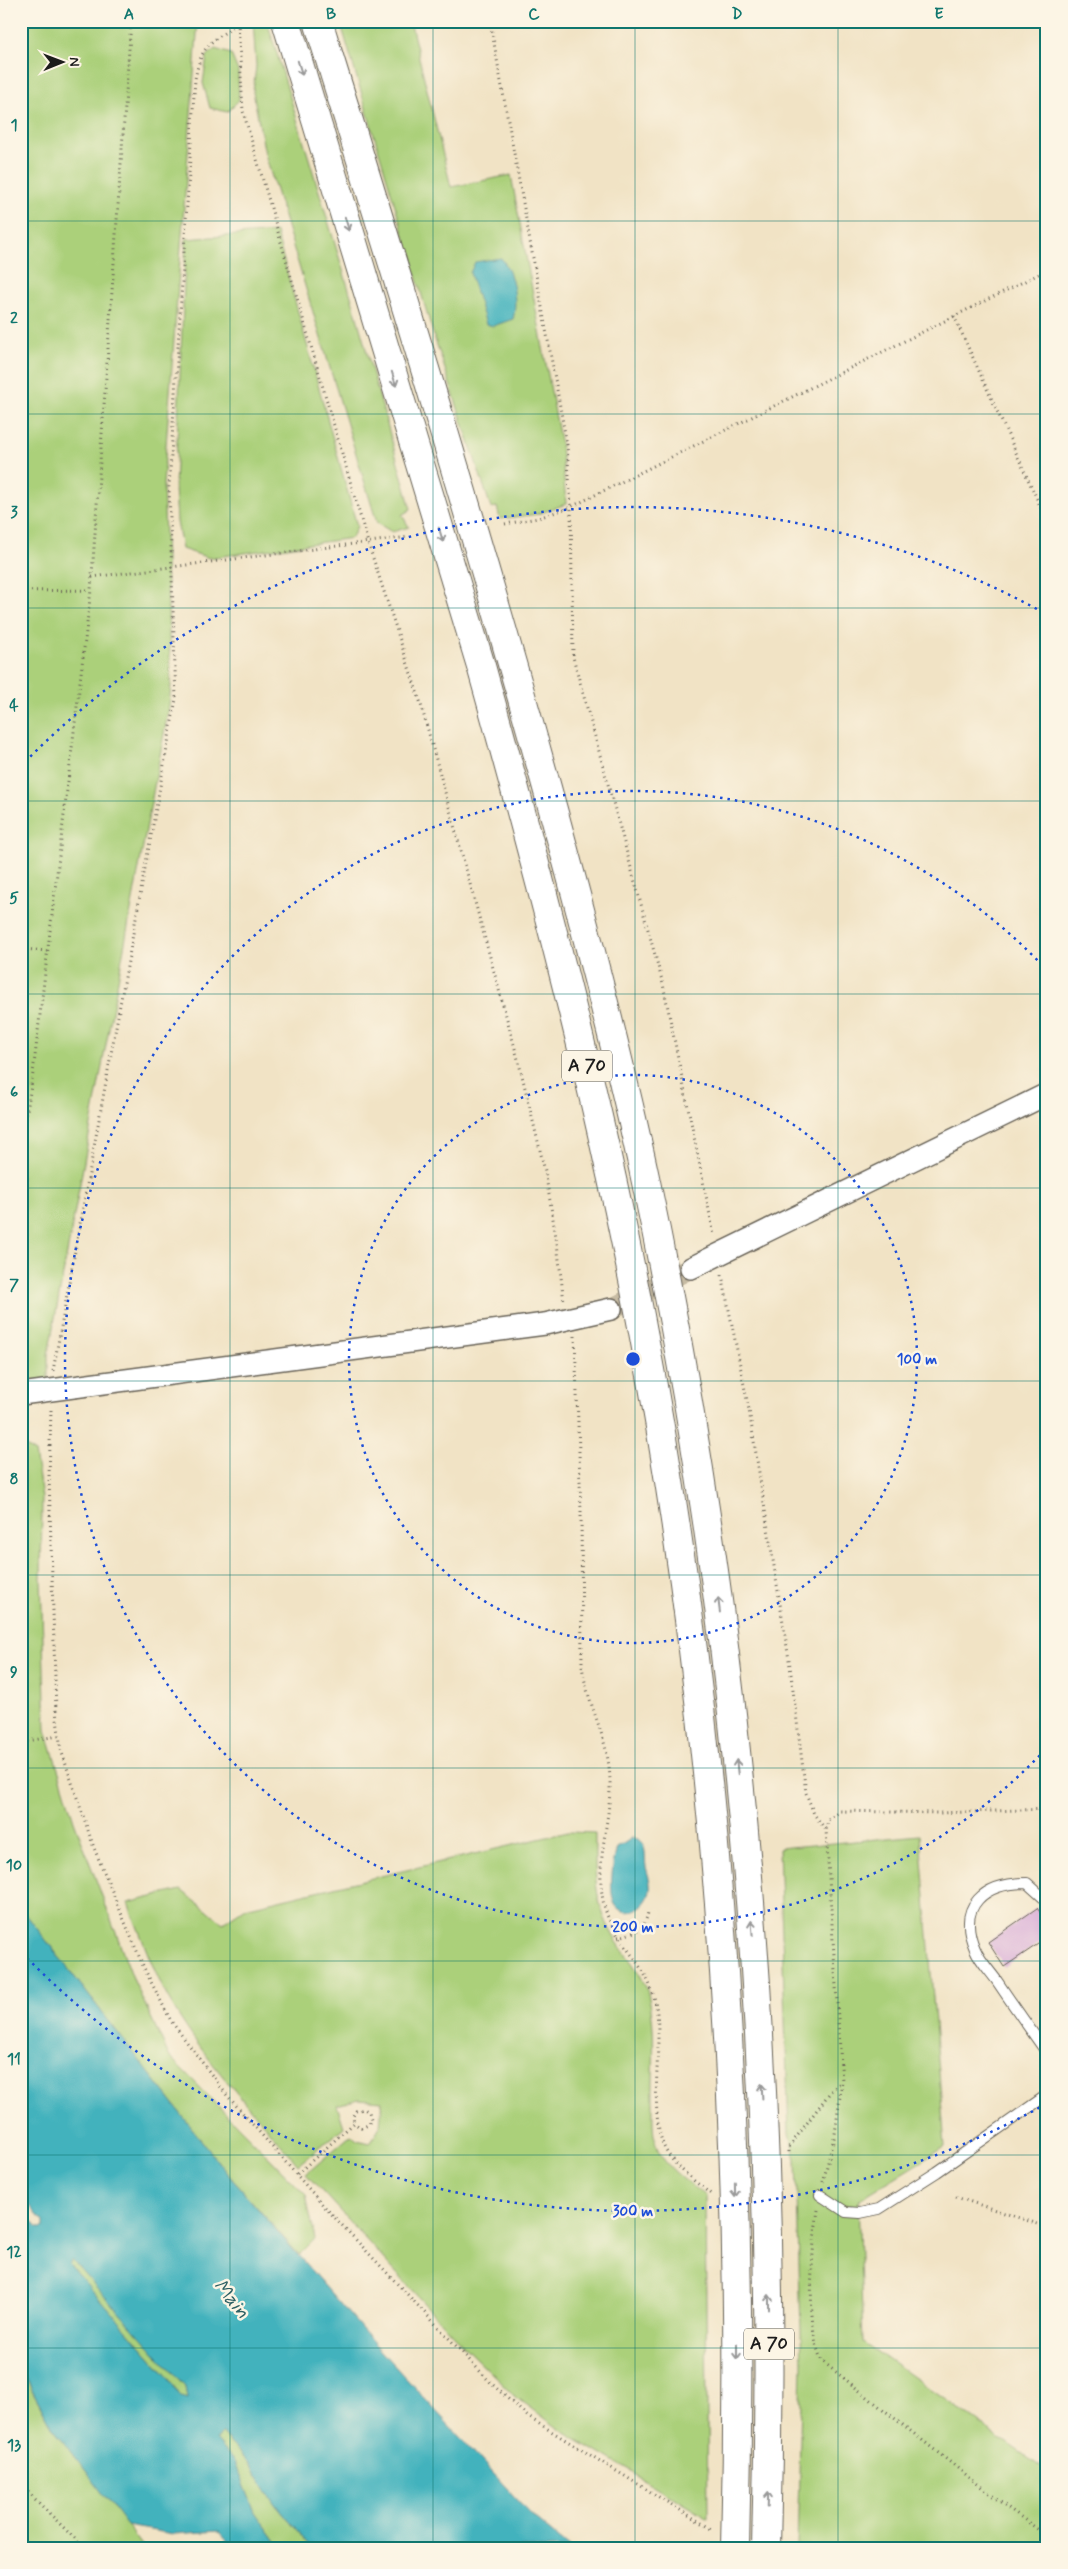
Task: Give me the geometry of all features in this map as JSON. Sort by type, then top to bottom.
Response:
[{"type":"highway","name":"A 70","points":[[286,21],[484,676],[581,1039],[644,1336],[690,1622],[706,1754],[723,1941],[734,2141],[738,2357],[727,2542]]},
{"type":"highway","name":"A 70","points":[[318,21],[514,667],[581,915],[646,1179],[695,1443],[727,1669],[753,1932],[777,2143],[766,2548]]},
{"type":"street","points":[[691,1268],[1047,1094]]},
{"type":"street","points":[[21,1394],[570,1320],[611,1309]]},
{"type":"lane","points":[[1047,1901],[1027,1883],[1007,1883],[983,1893],[972,1909],[969,1927],[976,1950],[1047,2053]]},
{"type":"lane","points":[[820,2195],[846,2212],[860,2213],[879,2208],[937,2172],[1047,2094]]},
{"type":"path","points":[[21,1149],[48,951],[91,590],[131,21]]},
{"type":"path","points":[[490,21],[567,445],[571,506],[573,657],[663,984],[750,1410],[790,1666],[806,1793],[814,1814],[826,1830],[828,1820],[840,1811],[940,1813],[1047,1808]]},
{"type":"path","points":[[238,22],[243,111],[368,543],[420,701],[520,1063],[545,1171],[570,1320],[581,1510],[581,1650],[584,1685],[609,1766],[610,1789],[600,1859],[600,1876],[605,1908],[618,1937],[639,1962],[649,1981],[656,2002],[661,2138],[668,2154],[682,2169],[718,2200]]},
{"type":"path","points":[[238,22],[208,44],[200,56],[195,79],[169,487],[176,699],[55,1357],[48,1477],[58,1736],[94,1848],[156,1993],[171,2021],[226,2094],[453,2346],[528,2416],[727,2542]]},
{"type":"path","points":[[505,524],[538,518],[571,506],[1047,270]]},
{"type":"path","points":[[954,316],[1047,521]]},
{"type":"path","points":[[92,576],[172,568],[409,537]]},
{"type":"path","points":[[21,591],[91,590]]},
{"type":"path","points":[[21,949],[48,951]]},
{"type":"path","points":[[21,1748],[27,1741],[58,1736]]},
{"type":"path","points":[[618,1937],[638,1931],[644,1925],[648,1912]]},
{"type":"path","points":[[777,2143],[815,2113],[831,2090],[842,2081]]},
{"type":"path","points":[[364,2109],[369,2112],[372,2119],[368,2126],[361,2128],[354,2124],[353,2116],[356,2111],[364,2109]]},
{"type":"path","points":[[297,2174],[354,2124]]},
{"type":"path","points":[[956,2197],[1047,2227]]},
{"type":"path","points":[[21,2484],[84,2548]]},
{"type":"green space","points":[[21,21],[198,21],[163,485],[171,685],[169,707],[48,1355],[48,1382],[21,1387]]},
{"type":"green space","points":[[253,21],[267,21],[353,303],[411,509],[402,515],[409,527],[392,532],[377,523],[265,154],[253,92],[256,66]]},
{"type":"green space","points":[[340,21],[410,21],[451,187],[511,175],[561,445],[566,504],[538,514],[500,519],[497,507],[491,508],[433,333]]},
{"type":"green space","points":[[215,49],[231,54],[238,71],[239,100],[227,112],[210,108],[203,83],[207,56]]},
{"type":"green space","points":[[276,232],[357,526],[352,538],[209,558],[182,549],[177,522],[175,487],[186,239]]},
{"type":"green space","points":[[21,1444],[35,1453],[42,1498],[41,1580],[46,1730],[74,1821],[134,1981],[169,2056],[306,2195],[315,2239],[299,2255],[226,2172],[21,1908]]},
{"type":"green space","points":[[568,1832],[595,1833],[596,1885],[602,1910],[613,1935],[637,1970],[648,1993],[653,2034],[653,2124],[659,2152],[670,2167],[705,2196],[708,2518],[562,2431],[515,2396],[453,2335],[306,2174],[351,2135],[357,2140],[370,2143],[380,2126],[382,2101],[359,2099],[337,2105],[344,2127],[298,2165],[196,2042],[168,1998],[128,1903],[181,1890],[223,1923],[245,1908]]},
{"type":"green space","points":[[920,1835],[945,2147],[858,2200],[863,2342],[1047,2471],[1047,2548],[797,2548],[802,2366],[796,2160],[789,2134],[779,1848]]},
{"type":"green space","points":[[72,2259],[185,2386],[187,2399],[181,2397],[167,2376],[69,2264]]},
{"type":"green space","points":[[21,2370],[50,2423],[144,2548],[21,2548]]},
{"type":"green space","points":[[221,2433],[248,2462],[275,2504],[312,2548],[281,2548],[255,2512],[235,2462],[216,2440]]},
{"type":"water","points":[[501,258],[509,271],[515,295],[515,304],[513,319],[493,326],[486,324],[470,273],[475,262]]},
{"type":"water","points":[[632,1838],[638,1839],[643,1845],[650,1890],[647,1900],[639,1908],[629,1912],[619,1909],[615,1904],[612,1889],[612,1871],[617,1848]]},
{"type":"water","name":"Main","points":[[21,1908],[226,2172],[381,2351],[536,2520],[570,2548],[312,2548],[275,2504],[248,2462],[221,2433],[216,2440],[235,2462],[255,2512],[281,2548],[235,2548],[219,2531],[173,2534],[127,2526],[50,2423],[21,2369],[21,2207],[38,2228],[43,2228],[43,2222],[21,2195]],"holes":[[[72,2260],[185,2386],[187,2399],[181,2397],[167,2376],[69,2264]]]},
{"type":"building","points":[[1037,1908],[1047,1922],[1047,1938],[1004,1967],[988,1942]]},
{"type":"tunnel","points":[[611,1309],[691,1268]]}]
